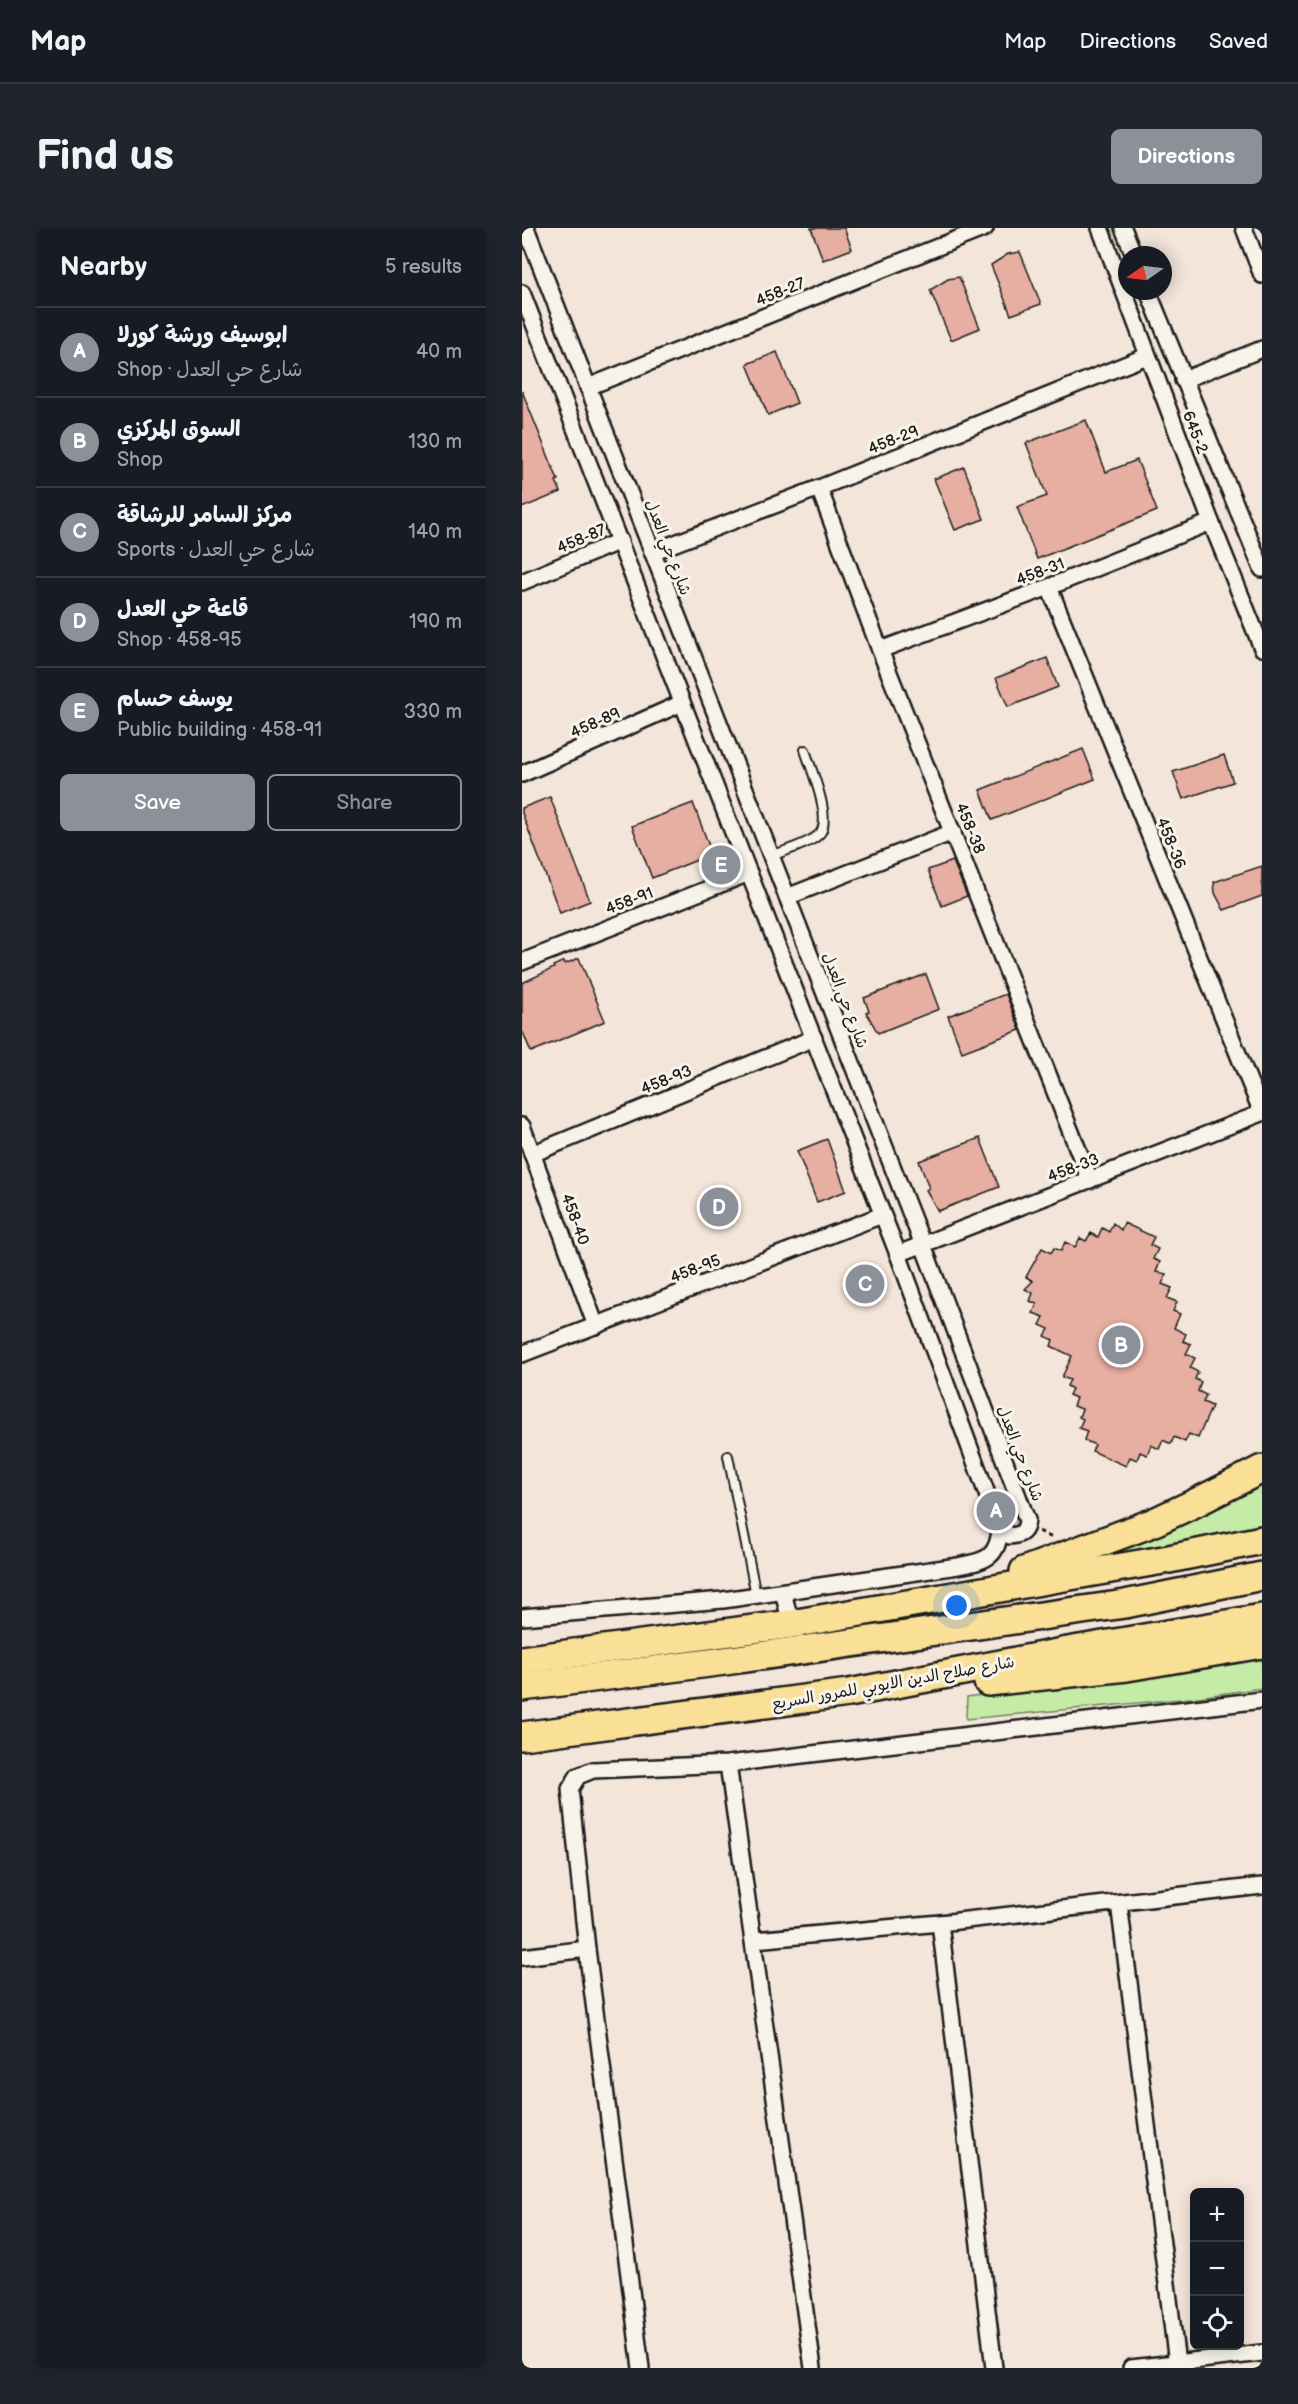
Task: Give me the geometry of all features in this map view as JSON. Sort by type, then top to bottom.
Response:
[{"type":"highway","points":[[901,1606],[1035,1568],[1152,1523],[1262,1468]]},
{"type":"highway","points":[[522,1660],[791,1624],[1169,1559],[1262,1540]]},
{"type":"highway","points":[[522,1687],[725,1661],[1125,1604],[1262,1576]]},
{"type":"highway","name":"شارع صلاح الدين الايوبي للمرور السريع","points":[[522,1736],[849,1693],[1068,1651],[1262,1618]]},
{"type":"highway","points":[[849,1693],[1085,1673],[1177,1660],[1262,1644]]},
{"type":"street","name":"شارع حي العدل","points":[[526,228],[923,1245],[1027,1520],[1026,1529],[1019,1535],[1010,1536],[1000,1529]]},
{"type":"street","name":"458-27","points":[[588,387],[985,228]]},
{"type":"street","name":"645-2","points":[[1100,228],[1211,522],[1262,648]]},
{"type":"street","points":[[1123,228],[1130,246]]},
{"type":"street","points":[[1244,228],[1262,275]]},
{"type":"street","points":[[522,293],[898,1254],[1000,1529],[996,1547],[984,1561],[723,1600],[522,1617]]},
{"type":"street","name":"645-2","points":[[1152,300],[1262,569]]},
{"type":"street","points":[[1183,380],[1262,349]]},
{"type":"street","name":"458-29","points":[[652,552],[819,488],[1147,356]]},
{"type":"street","name":"458-38","points":[[819,488],[880,650],[1089,1180]]},
{"type":"street","name":"458-31","points":[[880,650],[1049,587],[1211,522]]},
{"type":"street","name":"458-87","points":[[522,582],[620,541]]},
{"type":"street","name":"458-36","points":[[1049,587],[1262,1113]]},
{"type":"street","name":"458-89","points":[[522,774],[682,703]]},
{"type":"street","points":[[787,897],[953,832]]},
{"type":"street","name":"458-91","points":[[522,962],[749,873]]},
{"type":"street","name":"458-93","points":[[532,1154],[814,1038]]},
{"type":"street","name":"458-33","points":[[898,1254],[1262,1113]]},
{"type":"street","name":"458-40","points":[[522,1126],[596,1326]]},
{"type":"street","name":"458-95","points":[[522,1354],[882,1215]]},
{"type":"street","points":[[783,1592],[791,1624]]},
{"type":"street","points":[[641,2368],[587,1949],[570,1789],[578,1776],[593,1770],[728,1764],[1262,1700]]},
{"type":"street","points":[[728,1764],[813,2368]]},
{"type":"street","points":[[754,1940],[940,1923],[1262,1886]]},
{"type":"street","points":[[1119,1903],[1177,2363]]},
{"type":"street","points":[[940,1923],[994,2368]]},
{"type":"street","points":[[522,1957],[587,1949]]},
{"type":"street","points":[[1131,2368],[1262,2353]]},
{"type":"lane","points":[[771,856],[811,840],[821,832],[825,815],[805,750]]},
{"type":"lane","points":[[728,1456],[756,1595]]},
{"type":"green space","points":[[1262,1481],[1262,1525],[1077,1564]]},
{"type":"green space","points":[[1262,1656],[1262,1688],[1191,1698],[966,1719],[967,1697]]},
{"type":"building","points":[[811,228],[844,228],[852,249],[823,260]]},
{"type":"building","points":[[1020,252],[1041,304],[1011,315],[991,265],[1008,254]]},
{"type":"building","points":[[959,277],[980,328],[951,340],[930,290],[948,279]]},
{"type":"building","points":[[777,352],[797,403],[768,415],[747,364]]},
{"type":"building","points":[[522,391],[561,492],[522,508]]},
{"type":"building","points":[[1086,420],[1106,472],[1137,460],[1157,511],[1037,559],[1017,507],[1047,496],[1026,443]]},
{"type":"building","points":[[964,467],[984,519],[955,530],[934,479]]},
{"type":"building","points":[[1047,658],[1058,687],[1008,707],[996,678]]},
{"type":"building","points":[[1083,749],[1095,779],[992,820],[980,790]]},
{"type":"building","points":[[1224,755],[1233,782],[1183,799],[1173,772]]},
{"type":"building","points":[[550,797],[590,901],[560,913],[522,813],[522,808]]},
{"type":"building","points":[[693,803],[712,854],[652,878],[632,826]]},
{"type":"building","points":[[953,861],[967,896],[942,906],[928,870]]},
{"type":"building","points":[[1262,866],[1262,896],[1224,910],[1215,893],[1214,882]]},
{"type":"building","points":[[579,958],[605,1021],[531,1052],[522,1030],[522,983],[564,961],[565,964]]},
{"type":"building","points":[[926,974],[939,1009],[878,1033],[866,1012],[869,1011],[864,998]]},
{"type":"building","points":[[1006,994],[1020,1030],[962,1052],[948,1016]]},
{"type":"building","points":[[980,1138],[999,1187],[938,1211],[926,1190],[929,1188],[919,1161]]},
{"type":"building","points":[[827,1139],[846,1191],[817,1202],[797,1151]]},
{"type":"building","points":[[1113,1223],[1121,1230],[1124,1223],[1154,1237],[1150,1245],[1158,1249],[1153,1259],[1160,1262],[1156,1272],[1167,1274],[1162,1284],[1172,1288],[1167,1298],[1177,1302],[1173,1311],[1180,1314],[1174,1328],[1186,1334],[1183,1341],[1191,1344],[1186,1354],[1195,1358],[1190,1368],[1198,1372],[1195,1379],[1201,1382],[1198,1391],[1206,1395],[1203,1402],[1212,1406],[1198,1438],[1189,1434],[1185,1442],[1174,1437],[1171,1444],[1163,1440],[1159,1449],[1151,1445],[1147,1455],[1140,1452],[1137,1460],[1130,1457],[1126,1466],[1092,1451],[1095,1445],[1084,1440],[1087,1431],[1079,1428],[1083,1419],[1079,1417],[1082,1409],[1073,1406],[1076,1398],[1069,1395],[1072,1389],[1067,1386],[1070,1380],[1062,1377],[1072,1356],[1051,1346],[1053,1340],[1045,1336],[1049,1329],[1040,1325],[1044,1317],[1033,1313],[1037,1304],[1030,1301],[1033,1293],[1025,1289],[1033,1281],[1026,1277],[1042,1248],[1051,1253],[1054,1248],[1061,1251],[1065,1242],[1075,1247],[1080,1238],[1086,1241],[1091,1233],[1098,1237],[1102,1228],[1109,1232]]},
{"type":"place","name":"يوسف حسام","points":[[721,865]]},
{"type":"place","name":"قاعة حي العدل","points":[[719,1207]]},
{"type":"place","name":"مركز السامر للرشاقة","points":[[865,1284]]},
{"type":"place","name":"السوق المركزي","points":[[1121,1345]]},
{"type":"place","name":"ابوسيف ورشة كورلا","points":[[996,1511]]}]
